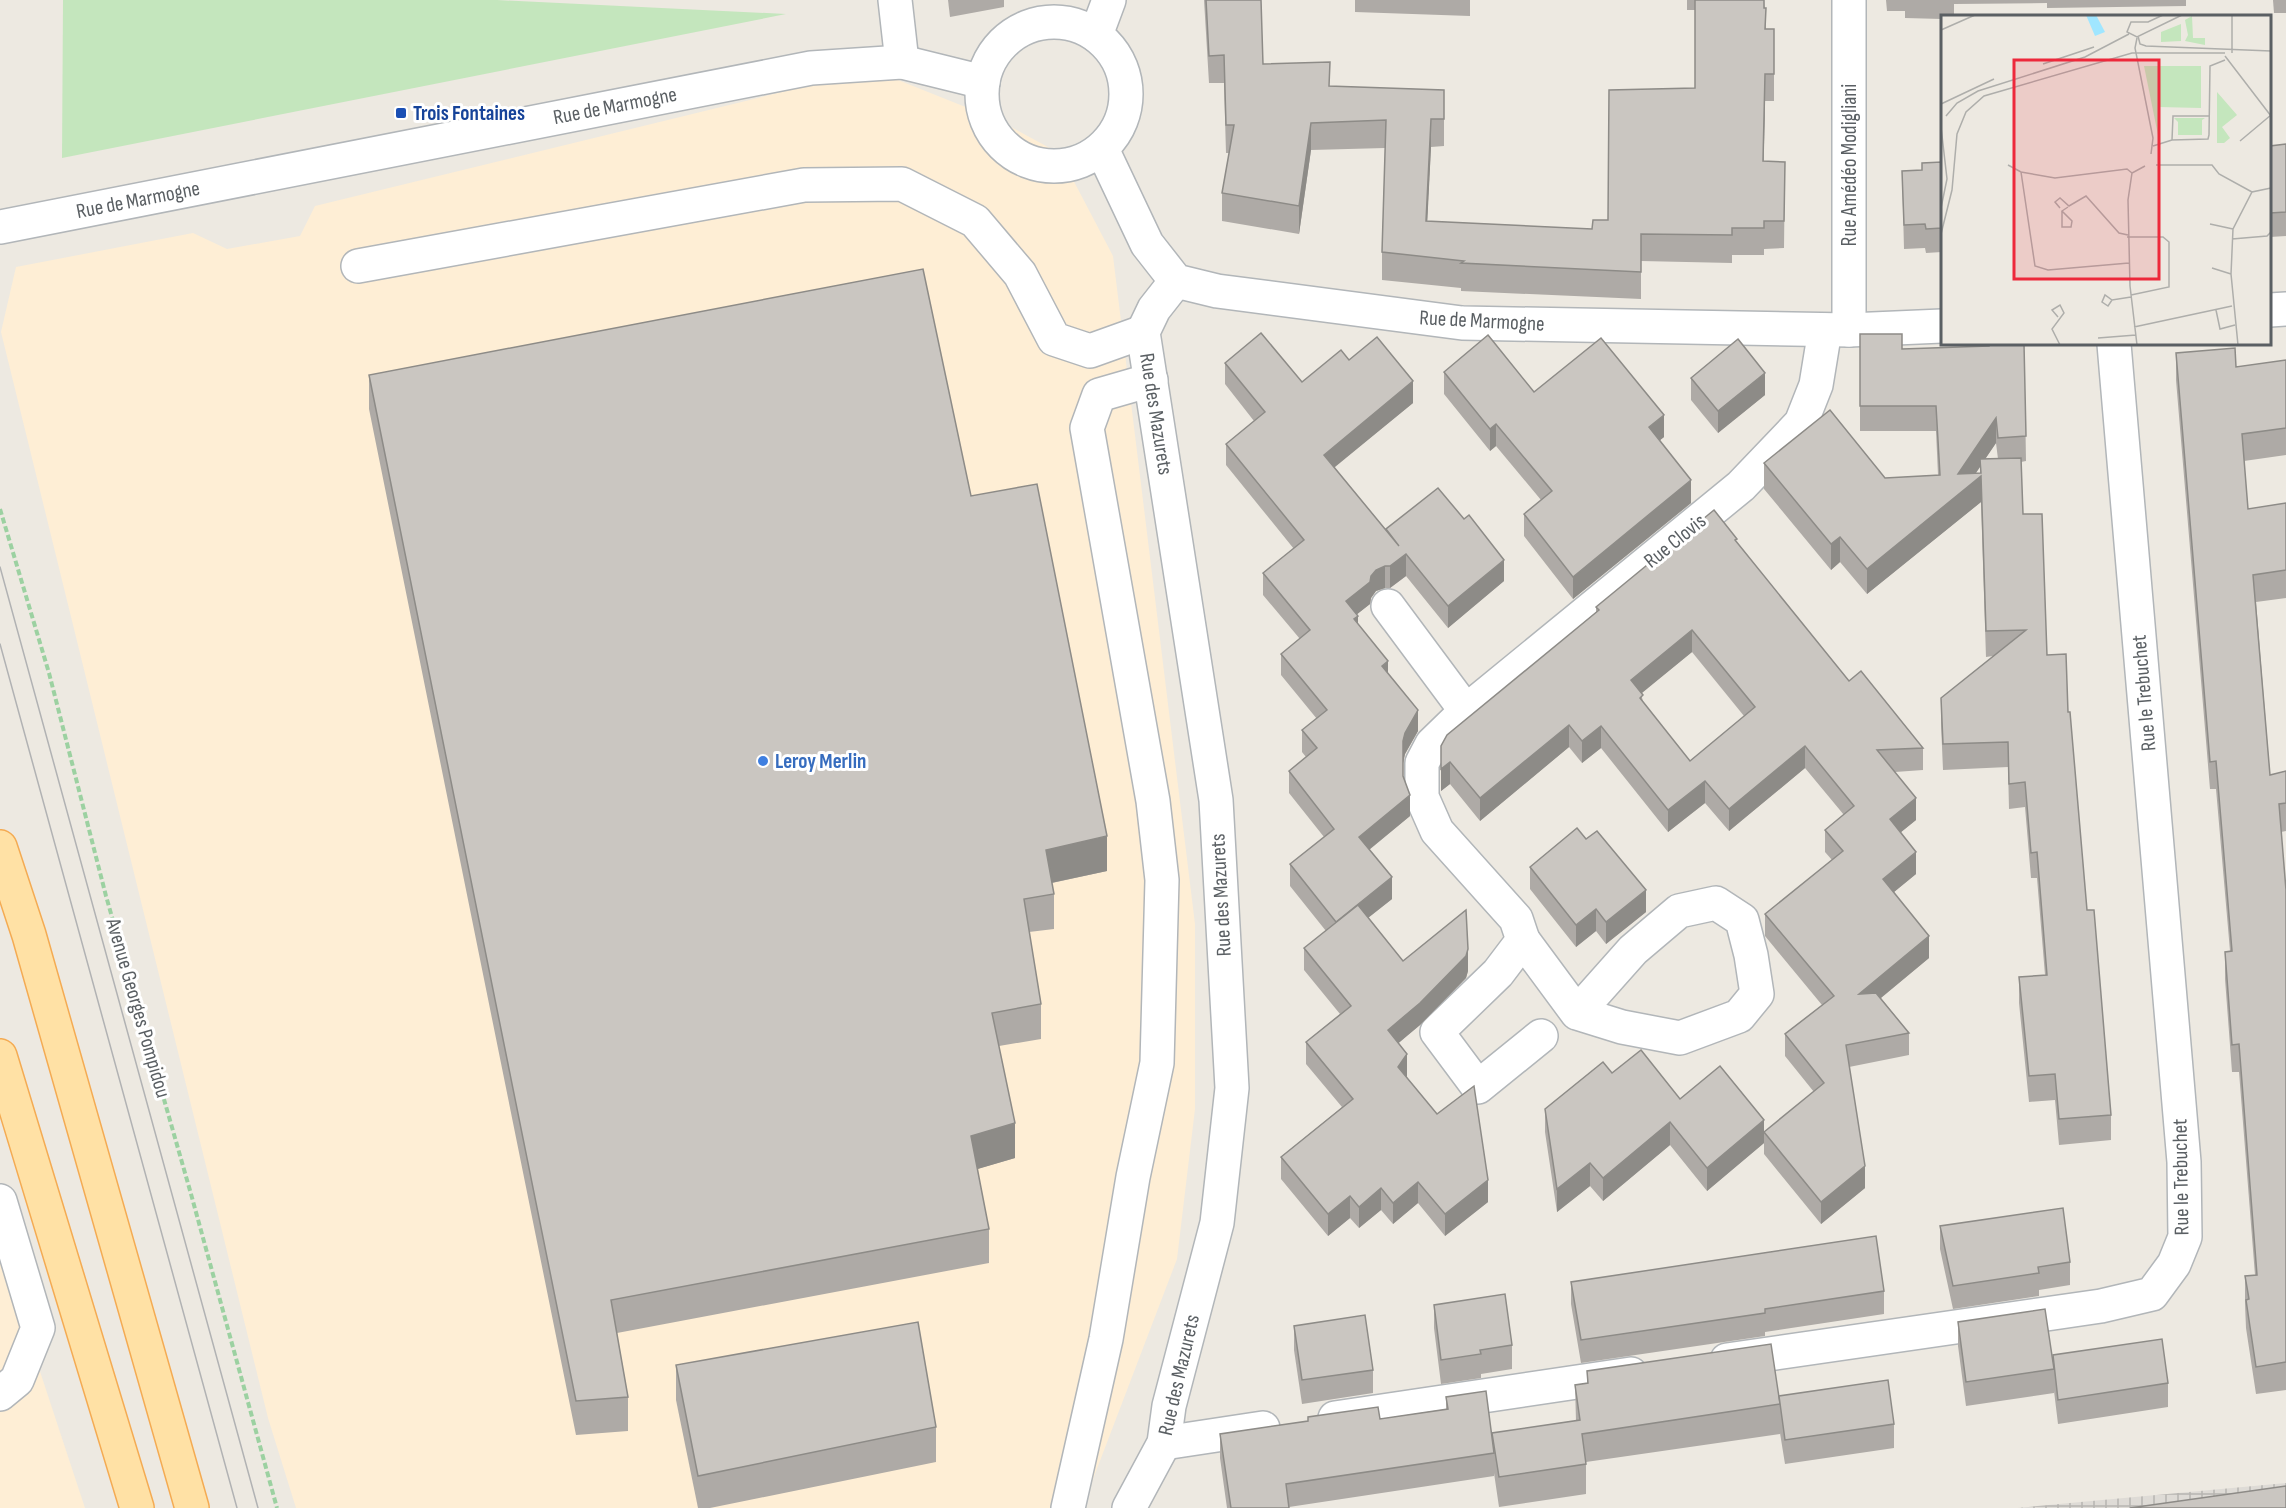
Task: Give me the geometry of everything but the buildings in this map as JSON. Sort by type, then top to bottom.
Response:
[{"type":"main road","points":[[0,847],[29,935],[192,1508]]},
{"type":"main road","points":[[0,1056],[137,1508]]},
{"type":"street","points":[[895,0],[902,62]]},
{"type":"street","points":[[1095,35],[1108,0]]},
{"type":"street","name":"Rue Amédéo Modigliani","points":[[1837,330],[1849,0]]},
{"type":"street","points":[[1050,22],[1073,25],[1095,35],[1112,50],[1122,69],[1126,91],[1124,112],[1115,132],[1102,149],[1083,161],[1061,167],[1040,165],[1019,157],[1002,144],[989,126],[982,104],[983,82],[991,59],[1006,41],[1027,27],[1050,22]]},
{"type":"street","name":"Rue de Marmogne","points":[[0,227],[811,68],[902,62],[983,82]]},
{"type":"street","points":[[1102,149],[1147,244],[1176,281]]},
{"type":"street","points":[[358,266],[804,185],[902,184],[975,221],[1020,274],[1053,339],[1090,351],[1143,332]]},
{"type":"street","name":"Rue de Marmogne","points":[[1176,281],[1217,291],[1462,323],[1837,330],[1941,326]]},
{"type":"street","name":"Rue des Mazurets","points":[[1129,1508],[1164,1443],[1169,1406],[1217,1223],[1232,1088],[1216,800],[1143,332],[1154,309],[1176,281]]},
{"type":"street","points":[[2271,310],[2286,309]]},
{"type":"street","name":"Rue Clovis","points":[[1576,1013],[1520,929],[1437,831],[1422,797],[1422,763],[1432,744],[1466,711],[1742,486],[1801,423],[1837,330]]},
{"type":"street","name":"Rue le Trebuchet","points":[[1698,1365],[2101,1306],[2152,1294],[2174,1264],[2185,1237],[2184,1162],[2114,345]]},
{"type":"street","points":[[1068,1508],[1106,1339],[1133,1177],[1157,1063],[1162,880],[1153,801],[1087,428],[1099,395],[1151,380]]},
{"type":"street","points":[[1388,606],[1466,711]]},
{"type":"street","points":[[1716,903],[1742,920],[1758,994],[1739,1016],[1680,1038],[1622,1027],[1576,1013],[1633,950],[1679,911],[1716,903]]},
{"type":"street","points":[[1520,929],[1498,973],[1437,1032],[1478,1087],[1541,1036]]},
{"type":"street","points":[[0,1201],[38,1328],[17,1380],[0,1394]]},
{"type":"street","points":[[1164,1443],[1662,1370]]},
{"type":"path","name":"Avenue Georges Pompidou","points":[[0,508],[49,673],[106,896],[192,1194],[277,1508]]},
{"type":"shaded area","points":[[898,80],[998,120],[1059,153],[1113,256],[1195,924],[1195,1109],[1177,1259],[1082,1508],[296,1508],[268,1418],[1,332],[16,267],[193,233],[227,249],[300,236],[315,206],[827,81]]},
{"type":"shaded area","points":[[0,1250],[85,1508],[0,1508]]},
{"type":"shaded area","points":[[2286,1483],[2286,1508],[2017,1508]]},
{"type":"green space","points":[[63,0],[497,0],[786,14],[62,158]]},
{"type":"tram line","points":[[0,567],[258,1508]]},
{"type":"tram line","points":[[0,644],[237,1508]]},
{"type":"place","name":"Trois Fontaines","points":[[401,113]]},
{"type":"place","name":"Leroy Merlin","points":[[763,761]]}]
